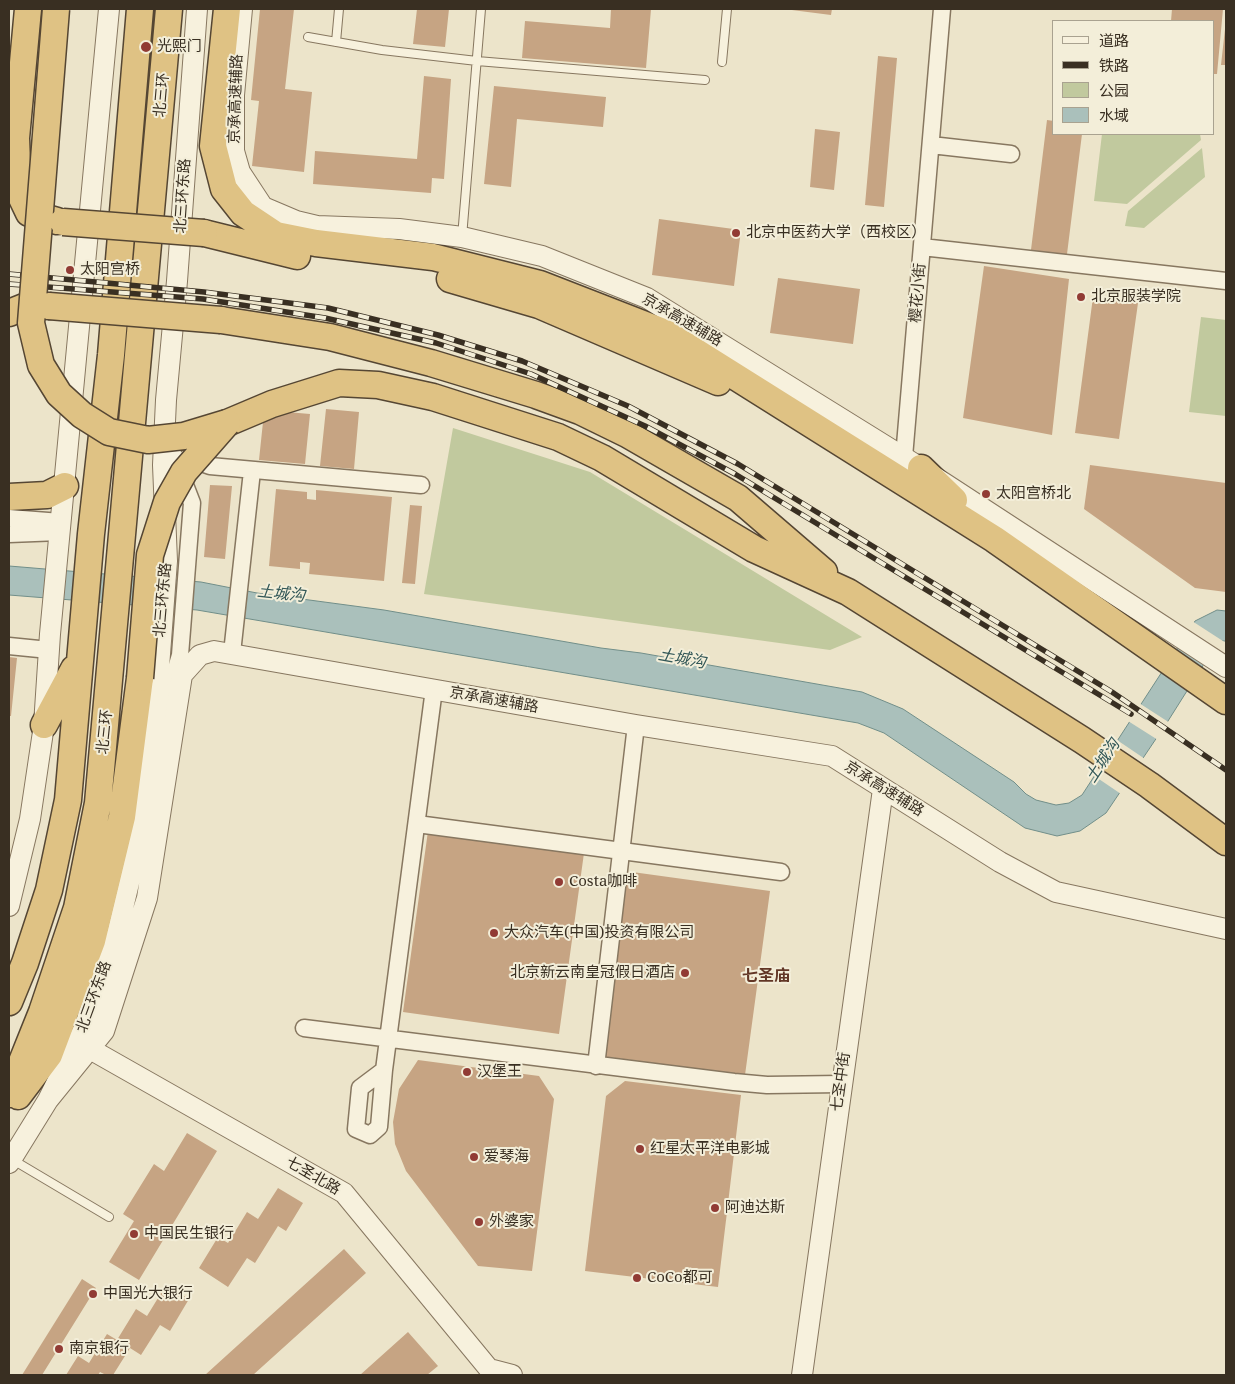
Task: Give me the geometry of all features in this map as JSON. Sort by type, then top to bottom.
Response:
[{"type":"highway","points":[[28,9],[16,138],[18,190],[29,213],[63,222],[204,233],[289,255],[433,274],[539,305],[817,426]]},
{"type":"highway","points":[[56,9],[31,324],[41,364],[59,394],[82,415],[109,432],[148,440],[184,436],[227,423],[272,404],[339,383],[378,385],[442,400],[558,437],[602,458],[754,549],[848,592],[1082,740],[1149,785],[1226,842]]},
{"type":"highway","name":"北三环","points":[[9,1002],[25,963],[49,890],[68,800],[91,534],[111,355],[140,9]]},
{"type":"highway","name":"北三环","points":[[154,182],[170,9]]},
{"type":"highway","points":[[227,9],[213,146],[224,189],[243,213],[276,235],[316,243],[433,257],[540,284],[666,333],[817,426],[994,539],[1223,699]]},
{"type":"highway","name":"北三环东路","points":[[139,357],[154,182]]},
{"type":"highway","points":[[9,313],[29,306],[49,306],[221,320],[330,337],[422,360],[536,394],[580,411],[627,434],[738,498],[848,592]]},
{"type":"highway","name":"北三环","points":[[9,1094],[42,1012],[77,908],[98,804],[139,357]]},
{"type":"highway","points":[[9,1108],[49,1055],[92,941],[122,817],[140,678],[150,554],[167,502],[184,472],[227,423]]},
{"type":"highway","points":[[912,463],[994,539]]},
{"type":"highway","points":[[9,497],[47,495],[64,486]]},
{"type":"highway","points":[[44,725],[79,660]]},
{"type":"street","points":[[9,906],[30,819],[44,725],[108,9]]},
{"type":"street","name":"北三环东路","points":[[10,1161],[48,1100],[84,1028],[117,933],[140,837],[153,747],[167,561],[163,465],[166,400],[177,281],[197,9]]},
{"type":"street","name":"京承高速辅路","points":[[242,9],[234,95],[234,151],[240,172],[263,206],[296,221],[316,226],[399,229],[462,237],[542,256],[647,298],[912,463],[1226,667]]},
{"type":"street","name":"樱花小街","points":[[912,463],[922,247],[942,9]]},
{"type":"street","points":[[931,145],[1011,154]]},
{"type":"street","points":[[922,247],[1226,282]]},
{"type":"street","points":[[153,747],[180,655],[192,503],[172,449],[166,400]]},
{"type":"street","points":[[172,449],[181,456],[210,466],[421,485]]},
{"type":"street","points":[[232,653],[236,632],[252,471]]},
{"type":"street","points":[[9,518],[60,534]]},
{"type":"street","points":[[9,534],[60,534]]},
{"type":"street","points":[[9,646],[50,642]]},
{"type":"street","name":"京承高速辅路","points":[[48,1100],[104,1031],[147,898],[182,675],[200,655],[214,651],[636,725],[832,756],[1000,862],[1056,892],[1226,929]]},
{"type":"street","points":[[384,1070],[434,689]]},
{"type":"street","points":[[596,1066],[636,725]]},
{"type":"street","name":"七圣中街","points":[[802,1375],[883,788]]},
{"type":"street","points":[[416,824],[781,872]]},
{"type":"street","points":[[304,1028],[389,1037],[596,1066],[767,1085],[841,1084]]},
{"type":"street","name":"七圣北路","points":[[90,1049],[344,1193],[489,1368],[512,1375]]},
{"type":"lane","points":[[336,42],[339,9]]},
{"type":"lane","points":[[462,237],[481,9]]},
{"type":"lane","points":[[722,62],[727,9]]},
{"type":"lane","points":[[308,37],[477,61],[705,80]]},
{"type":"lane","points":[[10,1161],[108,1217]]},
{"type":"green space","points":[[1102,135],[1200,135],[1201,140],[1127,204],[1094,201]]},
{"type":"green space","points":[[1202,148],[1205,177],[1144,228],[1125,226],[1128,211]]},
{"type":"green space","points":[[1201,317],[1226,320],[1226,416],[1189,412]]},
{"type":"green space","points":[[453,428],[590,472],[862,637],[830,650],[424,594]]},
{"type":"water","points":[[9,566],[201,582],[257,593],[384,610],[862,692],[903,709],[1014,782],[1026,794],[1036,800],[1056,805],[1069,803],[1082,795],[1195,621],[1217,610],[1226,611],[1226,641],[1216,645],[1106,813],[1080,831],[1057,836],[1025,828],[884,733],[858,723],[197,610],[9,595]]},
{"type":"pier","points":[[1192,621],[1226,643],[1217,647],[1205,666],[1175,646]]},
{"type":"pier","points":[[1139,703],[1170,723],[1158,740],[1128,721]]},
{"type":"pier","points":[[1117,740],[1145,759],[1121,794],[1093,775]]},
{"type":"building","points":[[260,9],[294,9],[285,89],[312,92],[304,172],[252,166],[259,101],[251,100]]},
{"type":"building","points":[[417,9],[449,9],[445,47],[413,44]]},
{"type":"building","points":[[611,9],[651,9],[646,68],[522,58],[525,21],[610,28]]},
{"type":"building","points":[[784,9],[832,9],[831,15]]},
{"type":"building","points":[[1172,9],[1223,9],[1217,74],[1215,74],[1215,20],[1171,20]]},
{"type":"building","points":[[1225,29],[1226,65],[1221,65]]},
{"type":"building","points":[[878,56],[897,58],[884,207],[865,205]]},
{"type":"building","points":[[424,76],[451,79],[444,179],[432,178],[431,193],[313,184],[315,151],[417,159]]},
{"type":"building","points":[[494,86],[606,97],[603,127],[517,119],[511,187],[484,184]]},
{"type":"building","points":[[1047,120],[1052,121],[1052,135],[1082,135],[1065,270],[1029,266]]},
{"type":"building","points":[[815,129],[840,132],[834,190],[810,187]]},
{"type":"building","points":[[659,219],[741,230],[734,286],[652,275]]},
{"type":"building","points":[[984,266],[1069,279],[1052,435],[963,418]]},
{"type":"building","points":[[778,278],[860,289],[853,344],[770,333]]},
{"type":"building","points":[[1093,297],[1138,303],[1119,439],[1075,433]]},
{"type":"building","points":[[326,409],[359,412],[354,469],[320,466]]},
{"type":"building","points":[[275,411],[310,414],[305,464],[259,460],[263,422]]},
{"type":"building","points":[[1090,465],[1226,483],[1226,592],[1195,588],[1084,509]]},
{"type":"building","points":[[210,485],[232,486],[225,559],[204,557]]},
{"type":"building","points":[[276,489],[307,492],[307,499],[316,500],[316,490],[392,497],[384,581],[309,574],[310,563],[300,562],[300,569],[269,566]]},
{"type":"building","points":[[410,505],[422,506],[415,584],[402,583]]},
{"type":"building","points":[[9,657],[17,658],[11,716],[9,716]]},
{"type":"building","name":"大众汽车(中国)投资有限公司","points":[[428,831],[584,853],[559,1034],[403,1012]]},
{"type":"building","name":"北京新云南皇冠假日酒店","points":[[625,871],[770,891],[745,1075],[600,1056]]},
{"type":"building","name":"爱琴海","points":[[418,1060],[539,1076],[554,1099],[532,1271],[478,1266],[406,1171],[395,1144],[393,1122],[399,1089]]},
{"type":"building","points":[[625,1081],[741,1095],[718,1287],[585,1271],[606,1096]]},
{"type":"building","points":[[187,1133],[217,1151],[139,1280],[109,1262],[134,1221],[123,1214],[154,1164],[164,1171]]},
{"type":"building","points":[[278,1188],[303,1203],[286,1231],[278,1226],[255,1263],[247,1258],[228,1287],[199,1268],[218,1237],[228,1243],[247,1212],[258,1219]]},
{"type":"building","points":[[344,1249],[366,1273],[253,1375],[205,1375]]},
{"type":"building","points":[[82,1279],[96,1288],[42,1375],[22,1375]]},
{"type":"building","points":[[166,1285],[189,1299],[170,1331],[160,1325],[141,1355],[130,1348],[113,1375],[106,1375],[100,1372],[98,1375],[66,1375],[78,1356],[89,1363],[107,1334],[117,1340],[136,1309],[147,1316]]},
{"type":"building","points":[[408,1332],[438,1366],[427,1375],[360,1375]]},
{"type":"railway","points":[[9,274],[204,292],[328,308],[438,335],[522,361],[628,406],[738,464],[1112,692],[1226,770]]},
{"type":"railway","points":[[9,284],[203,299],[325,318],[436,343],[531,374],[645,426],[735,474],[1131,714]]},
{"type":"place","name":"光熙门","points":[[146,47]]},
{"type":"place","name":"北京中医药大学（西校区）","points":[[736,233]]},
{"type":"place","name":"太阳宫桥","points":[[70,270]]},
{"type":"place","name":"北京服装学院","points":[[1081,297]]},
{"type":"place","name":"太阳宫桥北","points":[[986,494]]},
{"type":"place","name":"Costa咖啡","points":[[559,882]]},
{"type":"place","name":"大众汽车(中国)投资有限公司","points":[[494,933]]},
{"type":"place","name":"北京新云南皇冠假日酒店","points":[[685,973]]},
{"type":"place","name":"汉堡王","points":[[467,1072]]},
{"type":"place","name":"红星太平洋电影城","points":[[640,1149]]},
{"type":"place","name":"爱琴海","points":[[474,1157]]},
{"type":"place","name":"阿迪达斯","points":[[715,1208]]},
{"type":"place","name":"外婆家","points":[[479,1222]]},
{"type":"place","name":"中国民生银行","points":[[134,1234]]},
{"type":"place","name":"CoCo都可","points":[[637,1278]]},
{"type":"place","name":"中国光大银行","points":[[93,1294]]},
{"type":"place","name":"南京银行","points":[[59,1349]]},
{"type":"district","name":"七圣庙","points":[[766,976]]},
{"type":"water label","name":"土城沟","points":[[281,594]]},
{"type":"water label","name":"土城沟","points":[[682,659]]},
{"type":"water label","name":"土城沟","points":[[1103,761]]}]
